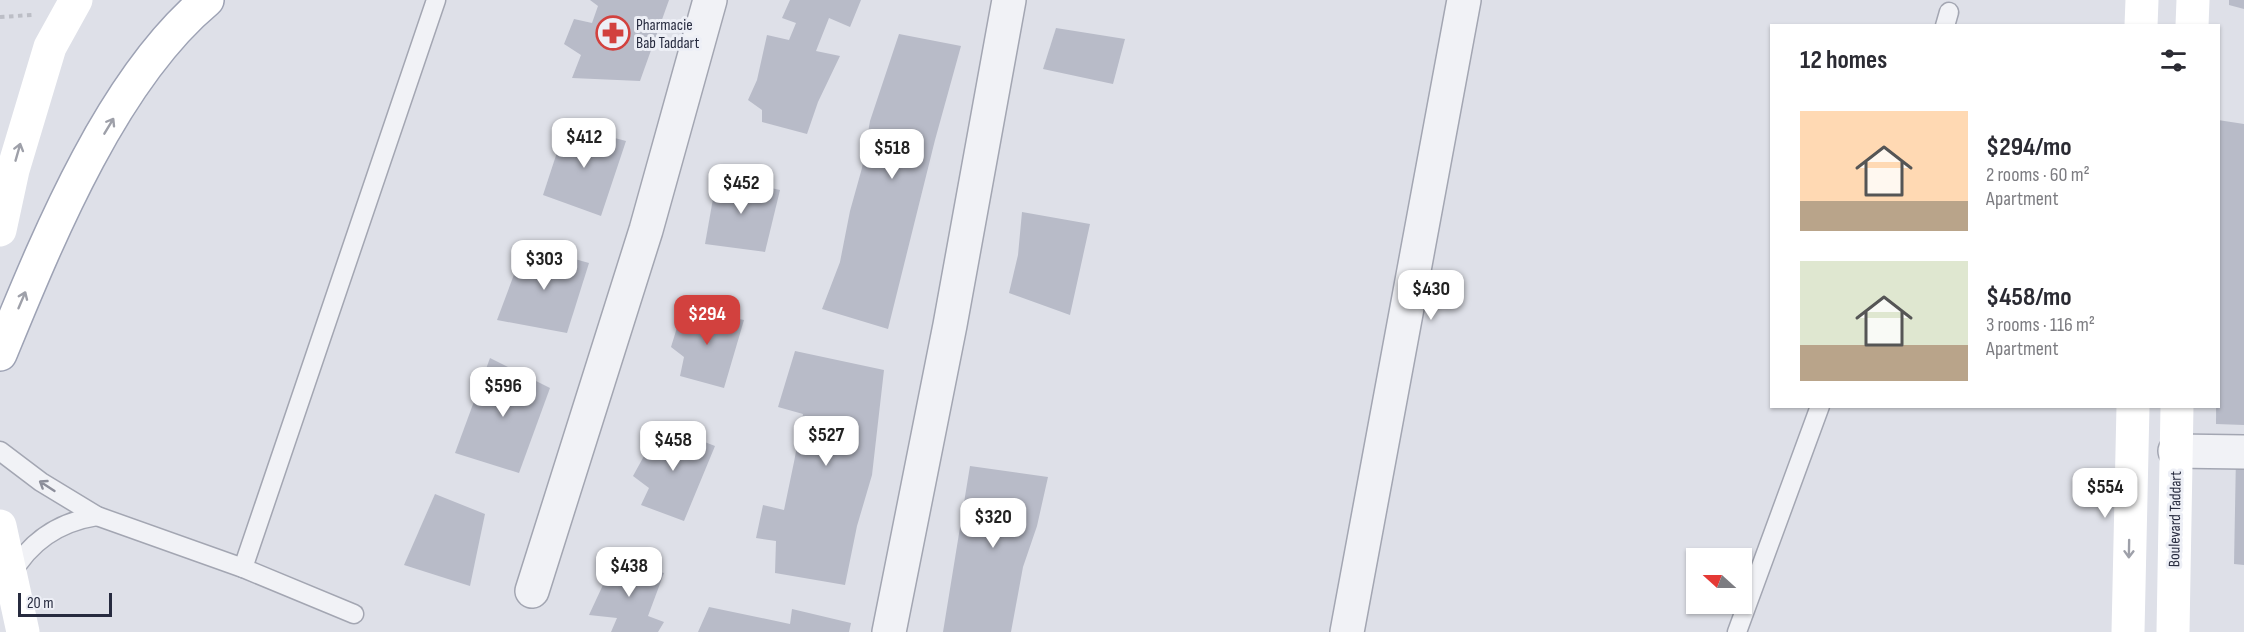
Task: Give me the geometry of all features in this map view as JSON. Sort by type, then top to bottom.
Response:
[{"type":"main road","points":[[0,230],[13,170],[50,47],[76,0]]},
{"type":"main road","points":[[0,354],[51,236],[77,181],[103,136],[156,51],[186,17],[207,0]]},
{"type":"main road","points":[[2141,24],[2142,0]]},
{"type":"main road","points":[[2192,24],[2193,0]]},
{"type":"main road","points":[[2127,632],[2133,408]]},
{"type":"main road","name":"Boulevard Taddart","points":[[2173,632],[2177,408]]},
{"type":"main road","points":[[0,526],[23,632]]},
{"type":"street","points":[[532,591],[645,230],[710,0]]},
{"type":"street","points":[[889,632],[952,314],[1009,0]]},
{"type":"street","points":[[1347,632],[1464,0]]},
{"type":"street","points":[[2175,451],[2244,452]]},
{"type":"lane","points":[[243,568],[436,0]]},
{"type":"lane","points":[[1737,632],[1819,408]]},
{"type":"lane","points":[[0,452],[41,482],[97,516],[243,568],[354,614]]},
{"type":"lane","points":[[11,577],[20,560],[46,534],[79,519],[97,516]]},
{"type":"building","name":"Pharmacie Bab Taddart","points":[[590,0],[669,0],[640,81],[572,78],[581,55],[564,44],[574,19],[592,23],[598,6]]},
{"type":"building","points":[[790,0],[861,0],[850,27],[829,18],[816,51],[840,56],[818,102],[807,134],[762,122],[762,110],[748,100],[757,80],[767,35],[789,40],[796,23],[782,18]]},
{"type":"building","points":[[2229,0],[2244,0],[2244,9],[2229,5]]},
{"type":"building","points":[[1056,28],[1125,39],[1113,84],[1043,69]]},
{"type":"building","points":[[899,34],[961,46],[888,329],[822,309],[840,262],[850,211],[862,168],[870,121]]},
{"type":"building","points":[[2220,120],[2244,124],[2244,425],[2216,424],[2216,408],[2220,408]]},
{"type":"building","points":[[566,125],[626,141],[601,216],[543,195]]},
{"type":"building","points":[[717,176],[780,190],[765,252],[705,244]]},
{"type":"building","points":[[1022,212],[1090,224],[1070,315],[1009,293],[1018,255]]},
{"type":"building","points":[[525,245],[589,263],[567,333],[497,320]]},
{"type":"building","points":[[683,308],[744,320],[724,388],[680,376],[684,357],[671,347]]},
{"type":"building","points":[[795,351],[884,370],[872,475],[857,526],[845,585],[775,573],[776,541],[756,538],[763,505],[784,510],[803,414],[778,407]]},
{"type":"building","points":[[490,358],[550,388],[519,473],[455,453]]},
{"type":"building","points":[[661,425],[715,446],[684,521],[641,505],[649,488],[633,476]]},
{"type":"building","points":[[2236,455],[2244,455],[2244,565],[2234,564]]},
{"type":"building","points":[[970,466],[1048,477],[1037,526],[1023,567],[1011,632],[943,632]]},
{"type":"building","points":[[435,494],[485,514],[470,586],[404,565]]},
{"type":"building","points":[[615,559],[664,573],[648,616],[664,622],[658,632],[611,632],[617,618],[589,615]]},
{"type":"building","points":[[709,607],[790,624],[792,609],[851,623],[849,632],[698,632]]},
{"type":"place","name":"Pharmacie Bab Taddart","points":[[613,33]]}]
